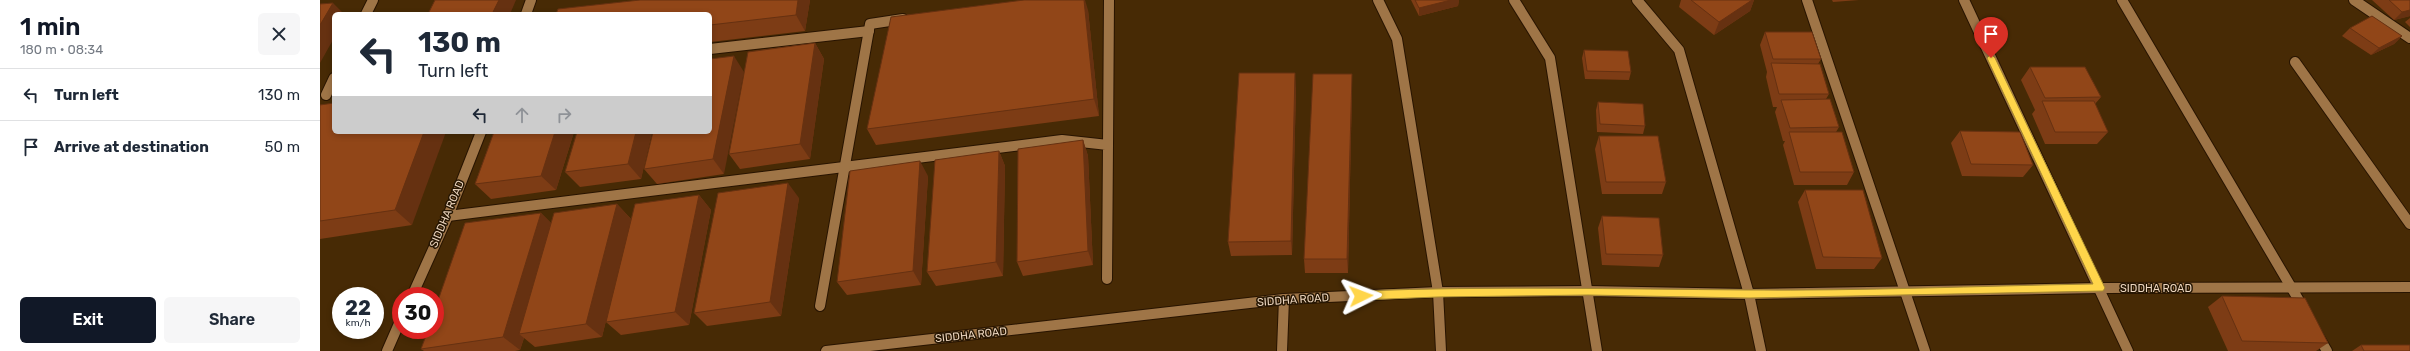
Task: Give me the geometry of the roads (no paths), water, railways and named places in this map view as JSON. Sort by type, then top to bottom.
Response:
[{"type":"street","points":[[367,12],[373,0]]},
{"type":"street","points":[[527,12],[531,0]]},
{"type":"street","points":[[1107,279],[1109,0]]},
{"type":"street","points":[[1378,0],[1397,39],[1438,292],[1441,351]]},
{"type":"street","points":[[1514,0],[1550,58],[1597,351]]},
{"type":"street","points":[[1637,0],[1679,50],[1749,294],[1761,351]]},
{"type":"street","points":[[1807,0],[1925,351]]},
{"type":"street","points":[[1964,0],[2100,288],[2128,351]]},
{"type":"street","points":[[2122,0],[2292,288],[2327,351]]},
{"type":"street","points":[[2354,0],[2410,38]]},
{"type":"street","points":[[820,306],[870,24],[916,17]]},
{"type":"street","points":[[712,49],[869,31]]},
{"type":"street","points":[[2295,62],[2410,224]]},
{"type":"street","points":[[326,95],[332,82]]},
{"type":"street","name":"SIDDHA ROAD","points":[[416,287],[448,216],[480,134]]},
{"type":"street","points":[[448,216],[1062,140],[1108,145]]},
{"type":"street","name":"SIDDHA ROAD","points":[[826,351],[1284,299],[1438,292],[1588,291],[1749,294],[2100,288],[2410,287]]},
{"type":"street","points":[[1282,351],[1284,299]]},
{"type":"street","points":[[387,351],[392,339]]}]
